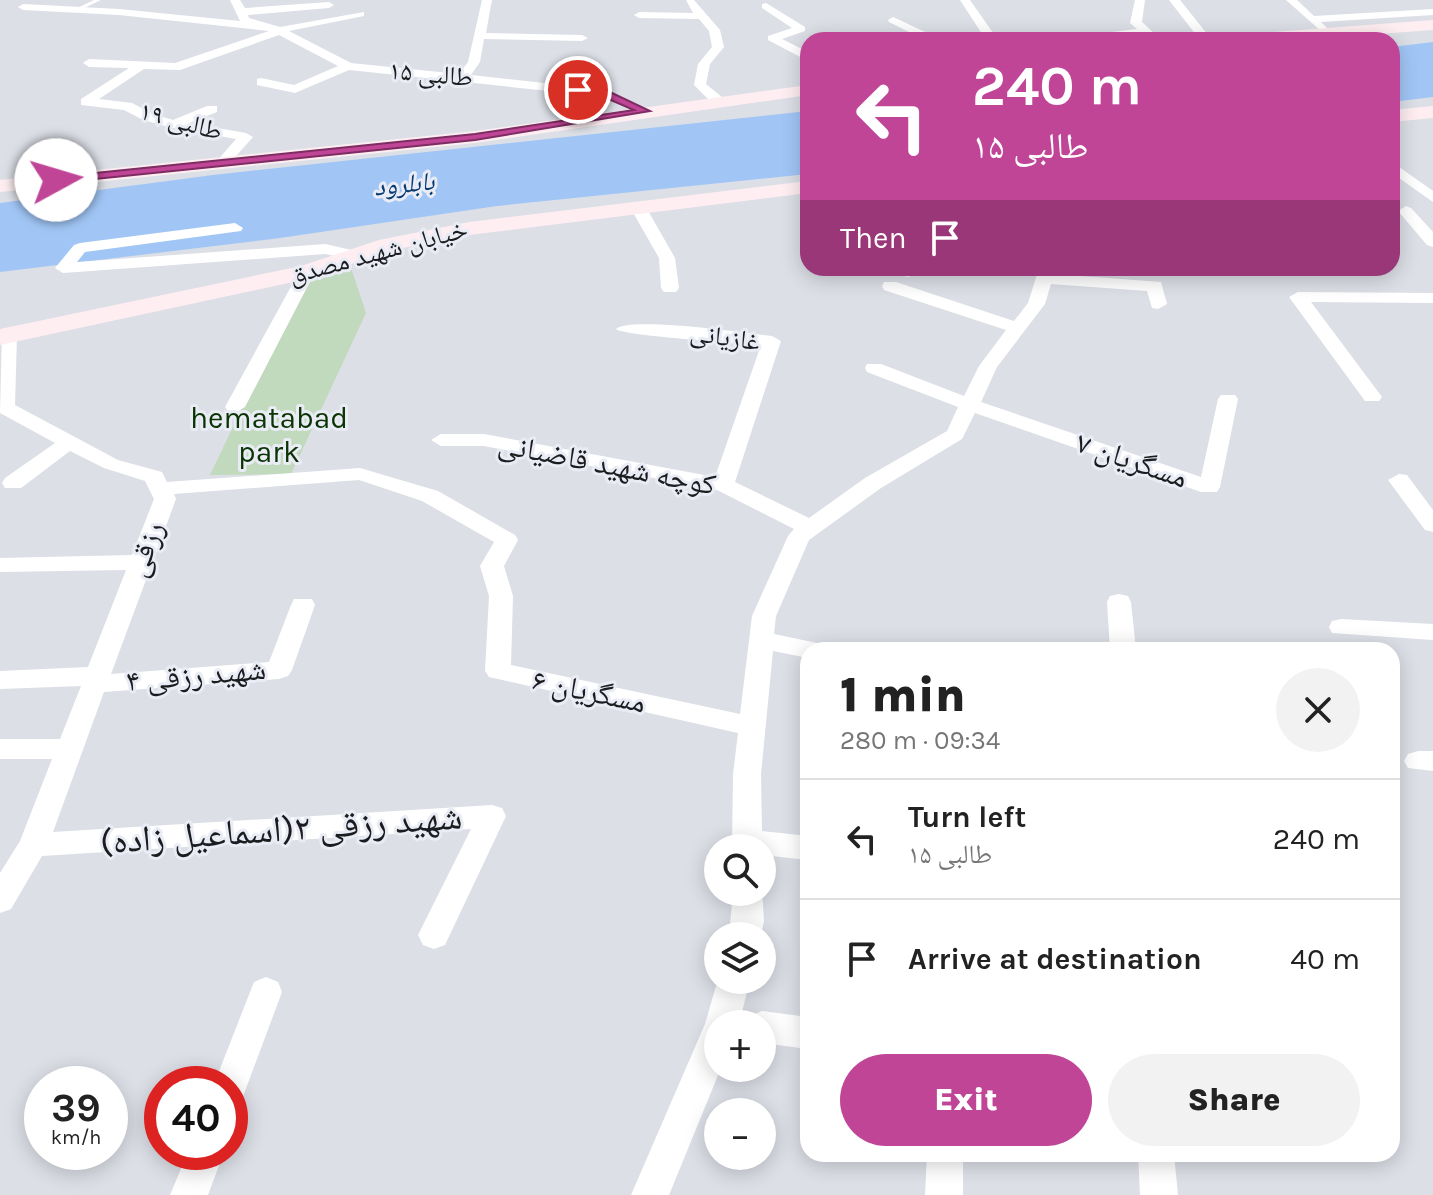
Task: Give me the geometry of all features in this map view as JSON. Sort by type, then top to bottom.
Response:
[{"type":"street","points":[[464,76],[474,62],[487,0],[497,0]]},
{"type":"street","points":[[965,0],[987,32]]},
{"type":"street","points":[[1140,0],[1136,23],[1143,32]]},
{"type":"street","points":[[1174,0],[1200,32]]},
{"type":"street","points":[[1291,0],[1325,32]]},
{"type":"street","points":[[690,2],[714,30],[718,47],[704,64],[700,85],[718,101]]},
{"type":"street","points":[[237,6],[330,5]]},
{"type":"street","name":"طالبی ۱۵","points":[[237,6],[245,20],[279,30],[348,66],[464,76],[607,94],[645,111]]},
{"type":"street","points":[[766,6],[801,29],[772,38],[800,53]]},
{"type":"street","points":[[23,7],[219,24],[258,24]]},
{"type":"street","points":[[1312,19],[1433,12]]},
{"type":"street","points":[[89,63],[176,67],[279,30],[317,20],[360,14]]},
{"type":"street","points":[[639,15],[701,16]]},
{"type":"street","points":[[893,20],[918,32]]},
{"type":"street","points":[[1339,32],[1433,25]]},
{"type":"street","points":[[659,27],[686,29]]},
{"type":"street","points":[[700,29],[714,30]]},
{"type":"street","points":[[479,36],[582,38]]},
{"type":"street","name":"طالبی ۱۹","points":[[142,65],[86,102],[127,106],[148,117],[174,124],[246,137],[224,161]]},
{"type":"street","points":[[261,82],[295,89],[348,66]]},
{"type":"street","points":[[0,186],[475,137],[800,91]]},
{"type":"street","points":[[174,124],[212,109]]},
{"type":"street","points":[[1400,115],[1433,112]]},
{"type":"street","points":[[1400,172],[1433,198]]},
{"type":"street","name":"خیابان شهید مصدق","points":[[4,336],[307,272],[350,254],[471,226],[800,188]]},
{"type":"street","points":[[639,209],[667,258],[670,288]]},
{"type":"street","points":[[1400,210],[1433,211]]},
{"type":"street","points":[[1400,211],[1433,242]]},
{"type":"street","points":[[235,228],[80,248],[63,268],[325,249],[350,254]]},
{"type":"street","points":[[235,407],[307,272]]},
{"type":"street","points":[[747,834],[747,774],[764,616],[799,536],[873,483],[955,435],[988,366],[1036,304],[1045,276]]},
{"type":"street","points":[[1071,276],[1155,286],[1158,304]]},
{"type":"street","points":[[890,286],[1018,328]]},
{"type":"street","points":[[1372,397],[1298,297],[1430,301]]},
{"type":"street","name":"غازیانی","points":[[625,329],[681,331],[772,341],[723,485]]},
{"type":"street","name":"رزقی","points":[[0,900],[33,845],[165,499],[154,477],[111,464],[5,408],[4,336]]},
{"type":"street","points":[[874,368],[970,405]]},
{"type":"street","name":"مسگریان ۷","points":[[970,405],[1209,487],[1228,399]]},
{"type":"street","name":"کوچه شهید قاضیانی","points":[[441,440],[484,440],[723,485],[811,528]]},
{"type":"street","points":[[13,483],[69,442]]},
{"type":"street","name":"مسگریان ۶","points":[[160,489],[360,474],[430,496],[507,540],[492,566],[501,596],[498,671],[752,726]]},
{"type":"street","points":[[1399,480],[1433,525]]},
{"type":"street","points":[[0,565],[141,562]]},
{"type":"street","points":[[1119,602],[1122,642]]},
{"type":"street","name":"شهید رزقی ۴","points":[[96,680],[279,670],[303,605]]},
{"type":"street","points":[[1341,627],[1433,632]]},
{"type":"street","points":[[761,640],[800,648]]},
{"type":"street","points":[[0,680],[96,680]]},
{"type":"street","points":[[0,749],[69,749]]},
{"type":"street","name":"شهید رزقی ۲(اسماعیل زاده)","points":[[33,845],[492,816],[434,935]]},
{"type":"street","points":[[776,846],[800,848]]},
{"type":"street","points":[[238,1066],[266,992]]},
{"type":"street","points":[[776,1029],[800,1032]]},
{"type":"street","points":[[650,1195],[704,1076]]},
{"type":"street","points":[[944,1195],[945,1162]]},
{"type":"street","points":[[1157,1162],[1159,1195]]},
{"type":"street","points":[[189,1195],[199,1170]]},
{"type":"lane","points":[[76,10],[98,0]]},
{"type":"green space","name":"hematabad park","points":[[351,268],[366,313],[291,474],[210,475],[307,272]]},
{"type":"water","points":[[1433,42],[1433,97],[1400,101],[1400,46]]},
{"type":"water","name":"بابلرود","points":[[800,112],[800,175],[497,206],[280,238],[0,272],[0,203],[213,175]]},
{"type":"route","points":[[56,180],[475,137],[645,111],[607,94],[578,90]]}]
